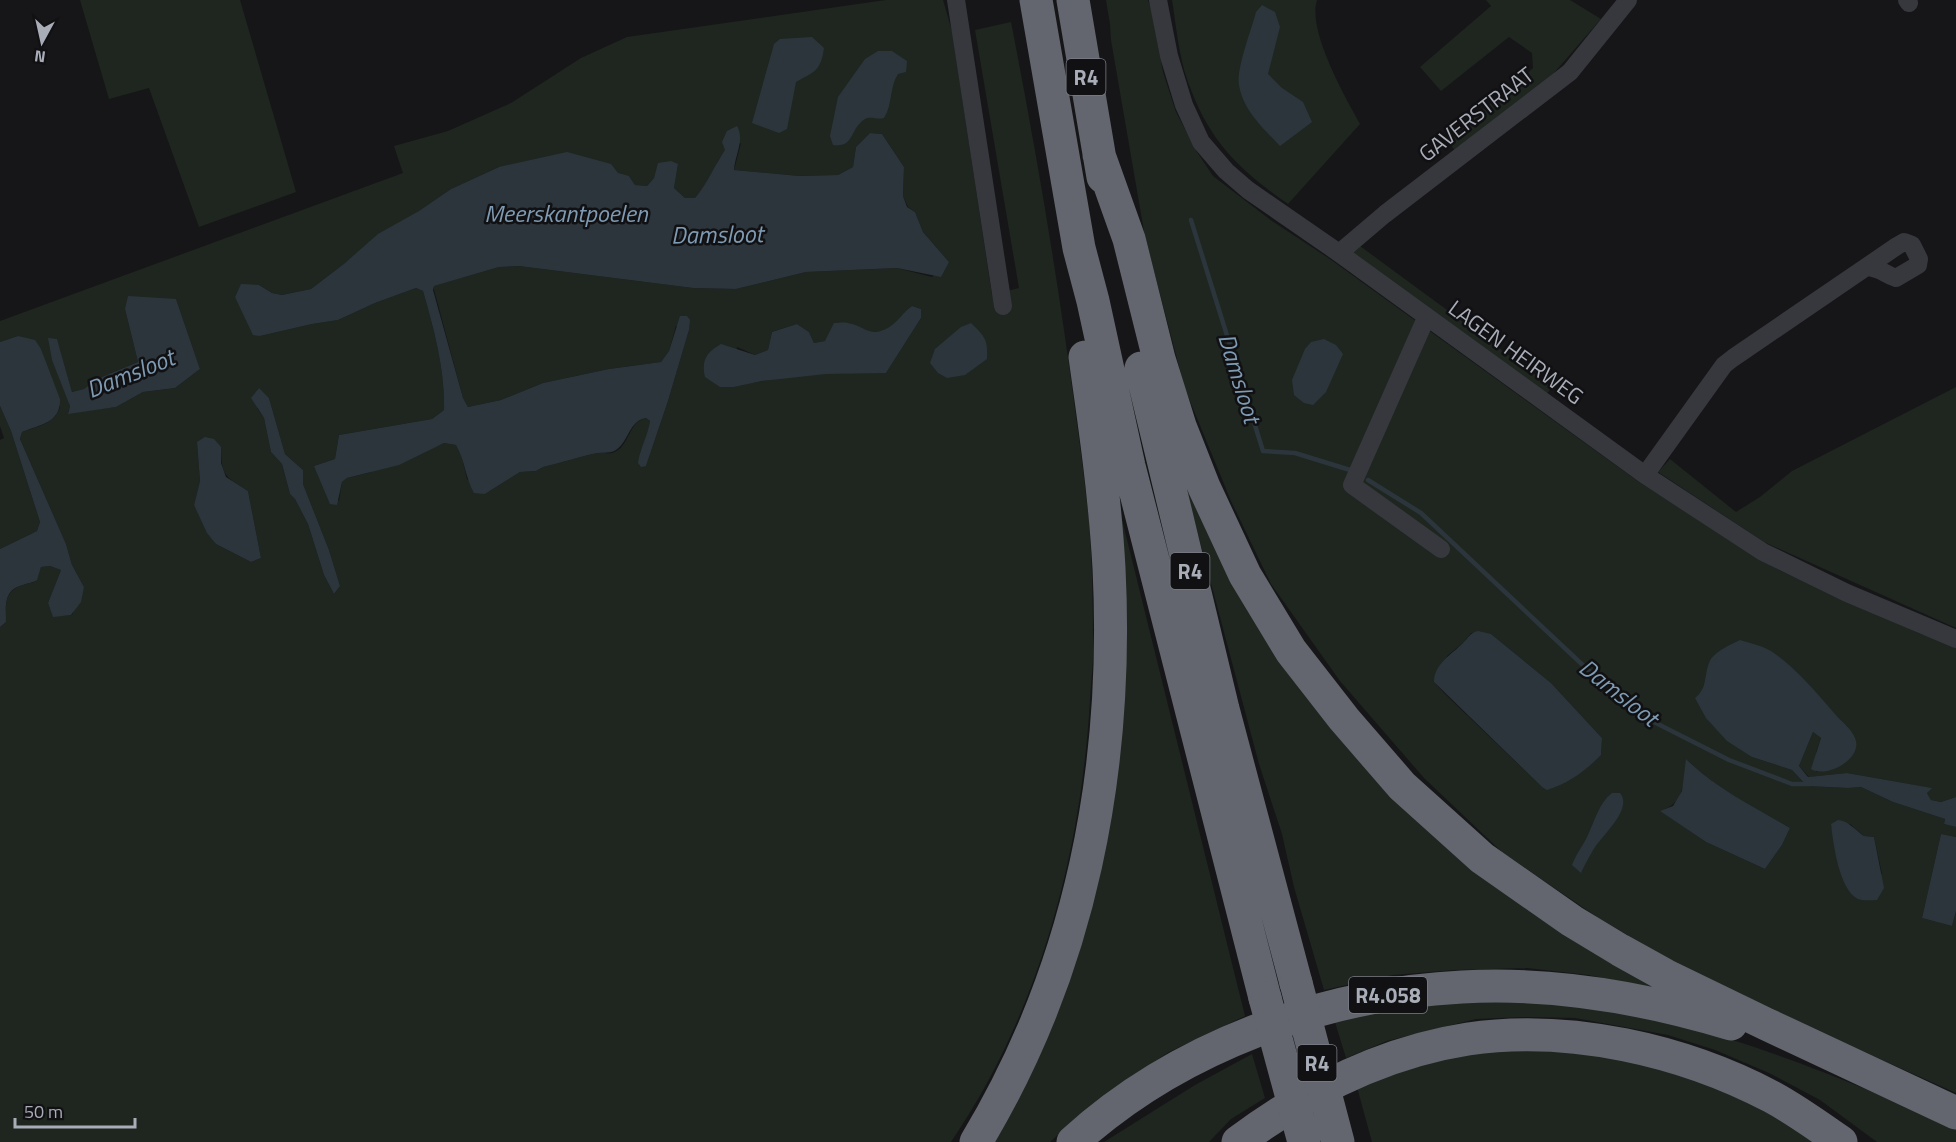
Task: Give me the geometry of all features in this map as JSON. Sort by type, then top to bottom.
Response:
[{"type":"highway","name":"R4","points":[[1036,0],[1079,248],[1094,301],[1129,466],[1304,1142]]},
{"type":"highway","name":"R4","points":[[1073,0],[1099,155],[1131,322],[1155,430],[1223,710],[1338,1142]]},
{"type":"highway","points":[[1099,155],[1129,239],[1159,359],[1180,426],[1204,487],[1250,585],[1291,651],[1344,719],[1402,786],[1473,850],[1572,921],[1665,975],[1854,1067],[1956,1113]]},
{"type":"highway","points":[[976,1142],[1017,1066],[1062,956],[1076,911],[1101,786],[1109,688],[1109,569],[1099,454],[1076,292],[1079,248]]},
{"type":"highway","name":"R4.058","points":[[1073,1142],[1131,1097],[1182,1065],[1237,1038],[1288,1020],[1351,1002],[1407,991],[1464,986],[1519,987],[1592,993],[1699,1014],[1854,1067]]},
{"type":"highway","points":[[1238,1142],[1266,1121],[1308,1095],[1367,1068],[1417,1051],[1468,1039],[1531,1035],[1587,1039],[1636,1047],[1688,1061],[1748,1085],[1773,1098],[1798,1112],[1841,1142]]},
{"type":"street","name":"LAGEN HEIRWEG","points":[[1158,0],[1169,56],[1178,86],[1201,142],[1226,171],[1248,190],[1339,253],[1645,475],[1763,552],[1847,593],[1956,639]]},
{"type":"street","name":"GAVERSTRAAT","points":[[1339,253],[1385,214],[1570,72],[1628,0]]},
{"type":"street","points":[[960,1],[1002,306]]},
{"type":"street","points":[[1645,475],[1724,365],[1867,267]]},
{"type":"street","points":[[1426,318],[1352,484],[1441,549]]},
{"type":"shaded area","points":[[80,0],[240,0],[296,192],[199,227],[149,88],[109,99]]},
{"type":"shaded area","points":[[886,0],[943,0],[952,31],[992,295],[1019,288],[975,30],[1011,22],[1052,253],[1080,449],[1090,535],[1093,656],[1085,758],[1077,816],[1065,874],[1050,930],[1031,986],[1009,1040],[982,1092],[951,1142],[0,1142],[0,627],[6,622],[9,594],[18,587],[34,582],[41,567],[50,566],[61,570],[48,603],[53,616],[72,615],[84,587],[72,565],[66,544],[20,439],[22,432],[50,421],[58,413],[60,407],[41,349],[18,336],[0,342],[0,321],[403,173],[394,146],[448,131],[511,103],[581,58],[627,37]],"holes":[[[870,133],[882,134],[904,167],[903,196],[908,207],[915,212],[923,232],[949,262],[932,277],[897,268],[806,272],[736,289],[693,288],[519,266],[499,267],[433,286],[463,398],[468,407],[501,400],[543,383],[609,369],[661,362],[669,351],[676,326],[689,330],[646,466],[640,453],[649,433],[650,421],[646,418],[635,424],[623,446],[612,453],[591,454],[536,471],[520,472],[485,494],[467,479],[461,453],[456,445],[444,443],[368,473],[347,478],[342,482],[339,501],[314,466],[335,459],[339,435],[432,419],[444,410],[441,365],[423,291],[416,288],[338,320],[260,336],[235,297],[241,285],[259,285],[272,293],[282,295],[311,289],[451,189],[499,167],[629,176],[635,185],[647,186],[654,178],[659,163],[678,164],[674,188],[685,198],[695,198],[708,183],[722,155],[741,143],[734,170],[799,176],[838,175],[853,167],[856,147]],[[176,299],[200,369],[175,388],[143,392],[116,407],[68,413],[70,406],[57,340],[72,392],[84,389],[97,379],[138,362],[125,309]],[[912,306],[921,309],[921,318],[886,373],[809,375],[734,387],[737,347],[755,355],[768,350],[772,332],[797,324],[809,332],[814,343],[825,341],[849,323],[865,330],[880,332],[891,327]],[[258,388],[269,398],[285,454],[303,470],[303,484],[329,550],[340,586],[334,594],[324,575],[308,524],[290,494],[282,464],[271,452],[264,418],[257,408]],[[197,442],[221,447],[223,470],[229,478],[248,491],[261,558],[251,562],[216,544],[194,505],[200,481]]]},
{"type":"shaded area","points":[[1106,0],[1148,0],[1163,72],[1176,112],[1197,152],[1213,176],[1272,221],[1330,259],[1639,482],[1777,569],[1921,634],[1956,646],[1956,797],[1941,802],[1931,800],[1927,793],[1931,788],[1847,773],[1809,777],[1799,766],[1813,732],[1821,738],[1816,752],[1816,772],[1841,765],[1848,727],[1834,714],[1707,675],[1701,694],[1752,757],[1792,770],[1807,786],[1861,787],[1893,802],[1945,819],[1944,824],[1956,827],[1956,837],[1941,834],[1922,918],[1952,926],[1956,911],[1956,1093],[1712,984],[1600,919],[1503,853],[1424,778],[1340,681],[1271,584],[1231,501],[1185,389],[1145,237]],"holes":[[[1471,633],[1491,634],[1551,683],[1602,738],[1601,755],[1574,776],[1542,787],[1434,682],[1447,656]],[[1687,760],[1723,789],[1790,828],[1782,845],[1765,869],[1706,842],[1661,811],[1675,802],[1683,784]],[[1831,824],[1850,824],[1864,836],[1874,837],[1882,874],[1837,855]]]},
{"type":"shaded area","points":[[1172,0],[1317,0],[1315,13],[1322,45],[1337,81],[1360,124],[1288,204],[1240,166],[1205,121],[1185,73]]},
{"type":"shaded area","points":[[1486,0],[1570,0],[1601,19],[1553,74],[1457,153],[1445,138],[1520,81],[1533,68],[1532,53],[1509,37],[1441,91],[1420,67],[1491,6]]},
{"type":"shaded area","points":[[1360,246],[1552,387],[1545,396],[1348,255]]},
{"type":"shaded area","points":[[1956,387],[1956,628],[1764,542],[1658,472],[1670,459],[1736,512],[1760,497],[1792,471]]},
{"type":"shaded area","points":[[0,406],[11,431],[40,522],[37,531],[0,549],[0,440],[4,438],[0,426]]},
{"type":"shaded area","points":[[1175,438],[1365,761],[1677,992],[1588,975],[1527,968],[1393,975],[1324,990],[1294,887],[1282,834],[1259,764],[1191,508]]},
{"type":"shaded area","points":[[1109,467],[1245,1016],[1169,1052],[1100,1098],[1050,1142],[987,1142],[1104,834]]},
{"type":"shaded area","points":[[1513,1000],[1631,1014],[1670,1022],[1743,1043],[1850,1083],[1956,1127],[1956,1142],[1877,1142],[1820,1100],[1769,1073],[1715,1050],[1668,1035],[1575,1018],[1476,1019],[1387,1041],[1346,1058],[1334,1019],[1389,1006]]},
{"type":"shaded area","points":[[1529,1047],[1636,1058],[1740,1096],[1794,1127],[1815,1142],[1372,1142],[1357,1087],[1438,1058]]},
{"type":"shaded area","points":[[1252,1054],[1265,1098],[1231,1119],[1209,1142],[1104,1142],[1195,1085]]},
{"type":"water","points":[[1262,5],[1275,12],[1280,27],[1268,74],[1282,88],[1303,102],[1312,122],[1280,146],[1249,111],[1239,85],[1245,48],[1256,12]]},
{"type":"water","points":[[812,37],[824,48],[823,56],[816,70],[796,82],[787,129],[779,133],[752,123],[774,44],[780,39]]},
{"type":"water","points":[[878,51],[892,51],[907,61],[906,72],[898,74],[895,79],[887,113],[884,118],[865,119],[856,128],[849,141],[845,144],[833,145],[830,136],[838,97],[865,59]]},
{"type":"water","name":"Meerskantpoelen","points":[[737,126],[740,142],[734,170],[799,176],[838,175],[853,167],[856,147],[870,133],[882,134],[904,167],[903,196],[907,207],[915,212],[923,232],[949,262],[941,277],[897,268],[806,272],[736,289],[693,288],[519,266],[499,267],[434,286],[433,290],[463,398],[468,407],[501,400],[543,383],[609,369],[661,362],[669,351],[680,316],[687,316],[690,320],[689,330],[646,466],[641,467],[638,463],[650,421],[646,418],[632,427],[624,442],[614,451],[584,456],[536,471],[520,472],[485,494],[474,493],[456,445],[444,443],[399,465],[347,478],[342,482],[337,505],[330,504],[314,466],[335,459],[339,435],[432,419],[444,410],[441,365],[423,291],[416,288],[338,320],[260,336],[253,335],[235,297],[241,284],[259,285],[272,293],[282,295],[311,289],[378,234],[419,211],[451,189],[499,167],[567,152],[611,164],[618,173],[629,176],[635,185],[647,186],[654,178],[658,163],[671,161],[678,164],[674,188],[685,198],[695,198],[725,150],[722,142],[727,131]]},
{"type":"water","points":[[128,296],[176,299],[200,369],[175,388],[143,392],[116,407],[68,414],[70,406],[52,360],[48,338],[57,339],[72,392],[84,389],[97,379],[138,362],[125,309]]},
{"type":"water","points":[[912,306],[921,309],[921,318],[886,373],[826,374],[762,381],[734,387],[720,387],[705,377],[706,357],[721,344],[755,355],[768,350],[772,332],[797,324],[809,332],[814,343],[825,341],[834,323],[854,324],[871,332],[882,331],[891,326]]},
{"type":"water","points":[[971,323],[985,339],[987,359],[965,375],[947,378],[938,373],[930,363],[935,349],[961,327]]},
{"type":"water","points":[[18,336],[35,340],[41,349],[60,399],[57,413],[53,418],[42,425],[22,432],[20,439],[66,544],[72,565],[84,587],[81,602],[71,615],[53,617],[48,603],[61,570],[50,566],[41,567],[37,580],[17,587],[9,595],[6,605],[6,622],[0,627],[0,549],[37,531],[40,522],[11,431],[0,406],[0,342]]},
{"type":"water","points":[[1324,339],[1336,345],[1343,354],[1326,392],[1313,405],[1304,403],[1294,395],[1292,380],[1305,349],[1311,342]]},
{"type":"water","points":[[259,388],[269,398],[285,454],[303,470],[303,484],[329,550],[340,586],[334,594],[324,575],[308,524],[290,494],[282,464],[271,452],[264,418],[251,398]]},
{"type":"water","points":[[205,437],[214,439],[221,447],[221,463],[226,477],[248,491],[261,558],[251,562],[216,544],[207,533],[194,505],[200,481],[197,442]]},
{"type":"water","points":[[1478,631],[1491,634],[1551,683],[1602,738],[1601,755],[1583,771],[1547,790],[1434,682],[1437,670],[1444,660],[1471,634]]},
{"type":"water","points":[[1740,640],[1771,651],[1789,665],[1855,738],[1854,753],[1849,759],[1834,769],[1818,771],[1811,769],[1821,738],[1813,732],[1799,766],[1808,777],[1847,773],[1932,788],[1927,793],[1931,800],[1941,802],[1956,797],[1956,827],[1944,824],[1945,819],[1893,802],[1861,787],[1807,786],[1792,770],[1752,757],[1727,741],[1706,718],[1695,698],[1703,686],[1707,668],[1714,655]]},
{"type":"water","points":[[1686,759],[1723,788],[1790,828],[1782,845],[1765,869],[1706,842],[1660,811],[1673,806],[1682,791]]},
{"type":"water","points":[[1612,793],[1620,793],[1623,806],[1616,821],[1595,847],[1581,873],[1572,865],[1575,857],[1601,807]]},
{"type":"water","points":[[1838,820],[1849,824],[1864,836],[1874,837],[1884,888],[1877,900],[1858,899],[1846,886],[1835,853],[1831,824]]},
{"type":"water","points":[[1941,834],[1956,837],[1956,911],[1952,926],[1922,918]]},
{"type":"waterway","name":"Damsloot","points":[[1191,220],[1263,451],[1295,453],[1350,470]]},
{"type":"waterway","name":"Damsloot","points":[[1368,480],[1421,513],[1587,669],[1648,719],[1729,760],[1792,784],[1811,784]]}]
